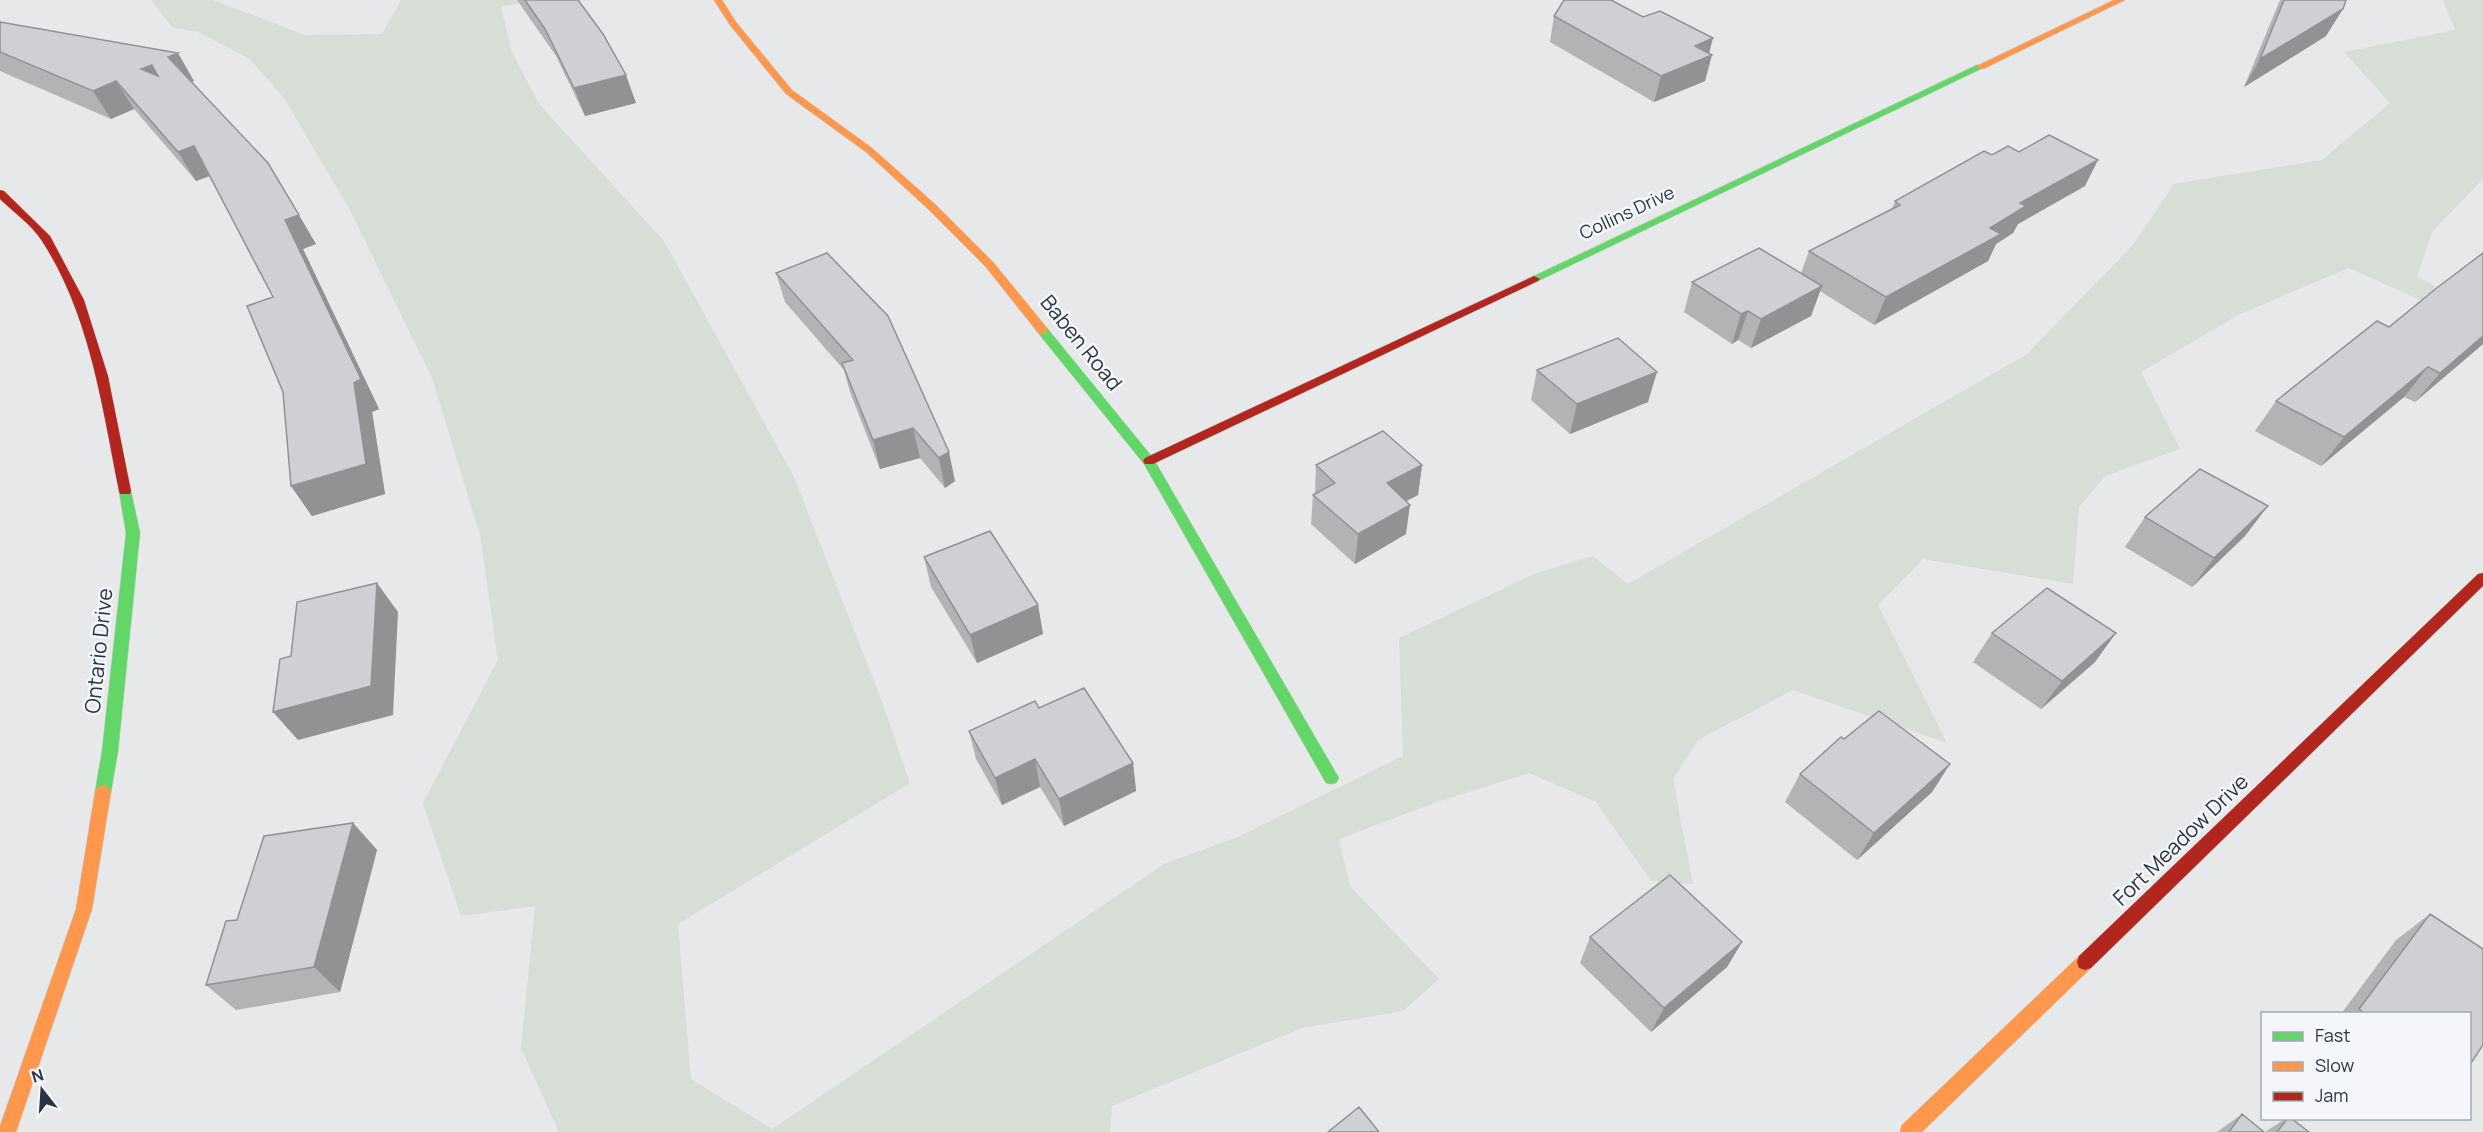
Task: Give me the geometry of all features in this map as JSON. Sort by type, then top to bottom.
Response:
[{"type":"street","name":"Baben Road","points":[[718,0],[733,23],[789,92],[869,150],[932,207],[989,264],[1149,461],[1331,778]]},
{"type":"street","name":"Collins Drive","points":[[1149,461],[2121,0]]},
{"type":"street","name":"Ontario Drive","points":[[0,193],[46,238],[78,300],[102,376],[133,533],[110,752],[84,909],[7,1132]]},
{"type":"street","name":"Fort Meadow Drive","points":[[1909,1132],[2483,578]]},
{"type":"shaded area","points":[[151,0],[213,0],[305,35],[382,34],[401,0],[533,0],[501,7],[512,52],[539,104],[664,241],[794,477],[881,699],[910,783],[678,924],[691,1079],[772,1129],[1164,864],[1240,836],[1403,756],[1399,638],[1534,574],[1593,556],[1628,584],[2027,354],[2133,245],[2174,184],[2322,160],[2390,103],[2344,52],[2455,30],[2443,0],[2483,0],[2483,179],[2432,232],[2417,277],[2483,309],[2483,328],[2349,268],[2240,314],[2141,372],[2180,449],[2105,476],[2079,507],[2073,584],[1923,559],[1878,605],[1947,743],[1793,690],[1698,740],[1673,779],[1693,884],[1651,881],[1596,802],[1529,773],[1434,803],[1339,839],[1350,886],[1439,979],[1403,1011],[1302,1028],[1112,1106],[1110,1132],[559,1132],[521,1048],[535,906],[461,916],[423,803],[498,660],[480,535],[432,378],[351,212],[284,98],[250,59],[198,32],[173,28]]},
{"type":"building","points":[[525,0],[578,0],[603,34],[626,75],[574,88],[545,29]]},
{"type":"building","points":[[1564,0],[1611,0],[1643,17],[1660,11],[1713,38],[1695,46],[1712,55],[1661,76],[1554,16]]},
{"type":"building","points":[[2284,0],[2346,0],[2343,9],[2260,59]]},
{"type":"building","points":[[0,22],[178,53],[168,57],[268,163],[299,215],[285,220],[361,379],[354,383],[366,464],[291,486],[283,392],[247,306],[273,297],[194,146],[178,152],[116,81],[93,91],[0,52]],"holes":[[[152,65],[158,76],[141,69]]]},
{"type":"building","points":[[2049,135],[2098,160],[2020,203],[2026,206],[1990,228],[2001,234],[1886,297],[1809,251],[1900,205],[1895,201],[1984,151],[1992,155],[2008,146],[2019,152]]},
{"type":"building","points":[[1759,248],[1822,286],[1761,319],[1748,311],[1741,314],[1692,282]]},
{"type":"building","points":[[827,253],[888,316],[949,452],[939,458],[913,428],[873,440],[842,363],[853,360],[776,273]]},
{"type":"building","points":[[2483,253],[2483,336],[2440,373],[2428,367],[2344,437],[2276,401],[2377,321],[2389,327]]},
{"type":"building","points":[[1618,338],[1657,372],[1577,404],[1537,370]]},
{"type":"building","points":[[1383,431],[1422,465],[1387,483],[1410,505],[1358,534],[1313,495],[1335,483],[1316,465]]},
{"type":"building","points":[[2200,469],[2268,506],[2214,558],[2145,517]]},
{"type":"building","points":[[990,531],[1038,605],[970,635],[924,557]]},
{"type":"building","points":[[377,583],[371,686],[273,712],[280,659],[291,656],[297,602]]},
{"type":"building","points":[[2047,588],[2116,633],[2062,681],[1992,633]]},
{"type":"building","points":[[1084,688],[1133,763],[1059,799],[1035,759],[995,778],[969,731],[1035,701],[1039,708]]},
{"type":"building","points":[[1879,711],[1950,764],[1874,833],[1800,774],[1841,737],[1844,739]]},
{"type":"building","points":[[353,823],[314,967],[206,985],[226,921],[237,920],[264,836]]},
{"type":"building","points":[[1670,875],[1742,942],[1664,1008],[1590,937]]},
{"type":"building","points":[[2430,914],[2483,949],[2483,1045],[2471,1063],[2471,1012],[2363,1012],[2359,1009]]},
{"type":"building","points":[[1359,1107],[1379,1132],[1328,1132]]},
{"type":"building","points":[[2242,1114],[2264,1132],[2229,1132]]},
{"type":"building","points":[[2286,1120],[2293,1120],[2309,1132],[2277,1132]]},
{"type":"traffic: fast","points":[[1534,279],[1980,67]]},
{"type":"traffic: fast","points":[[1043,331],[1149,461],[1331,778]]},
{"type":"traffic: fast","points":[[103,792],[110,751],[133,533],[125,491]]},
{"type":"traffic: slow","points":[[718,0],[733,23],[789,92],[869,150],[932,207],[989,264],[1043,331]]},
{"type":"traffic: slow","points":[[1980,67],[2121,0]]},
{"type":"traffic: slow","points":[[7,1132],[84,909],[103,792]]},
{"type":"traffic: slow","points":[[1909,1132],[2085,962]]},
{"type":"traffic: jam","points":[[0,193],[46,238],[78,300],[102,376],[125,491]]},
{"type":"traffic: jam","points":[[1149,461],[1534,279]]},
{"type":"traffic: jam","points":[[2085,962],[2483,578]]}]
